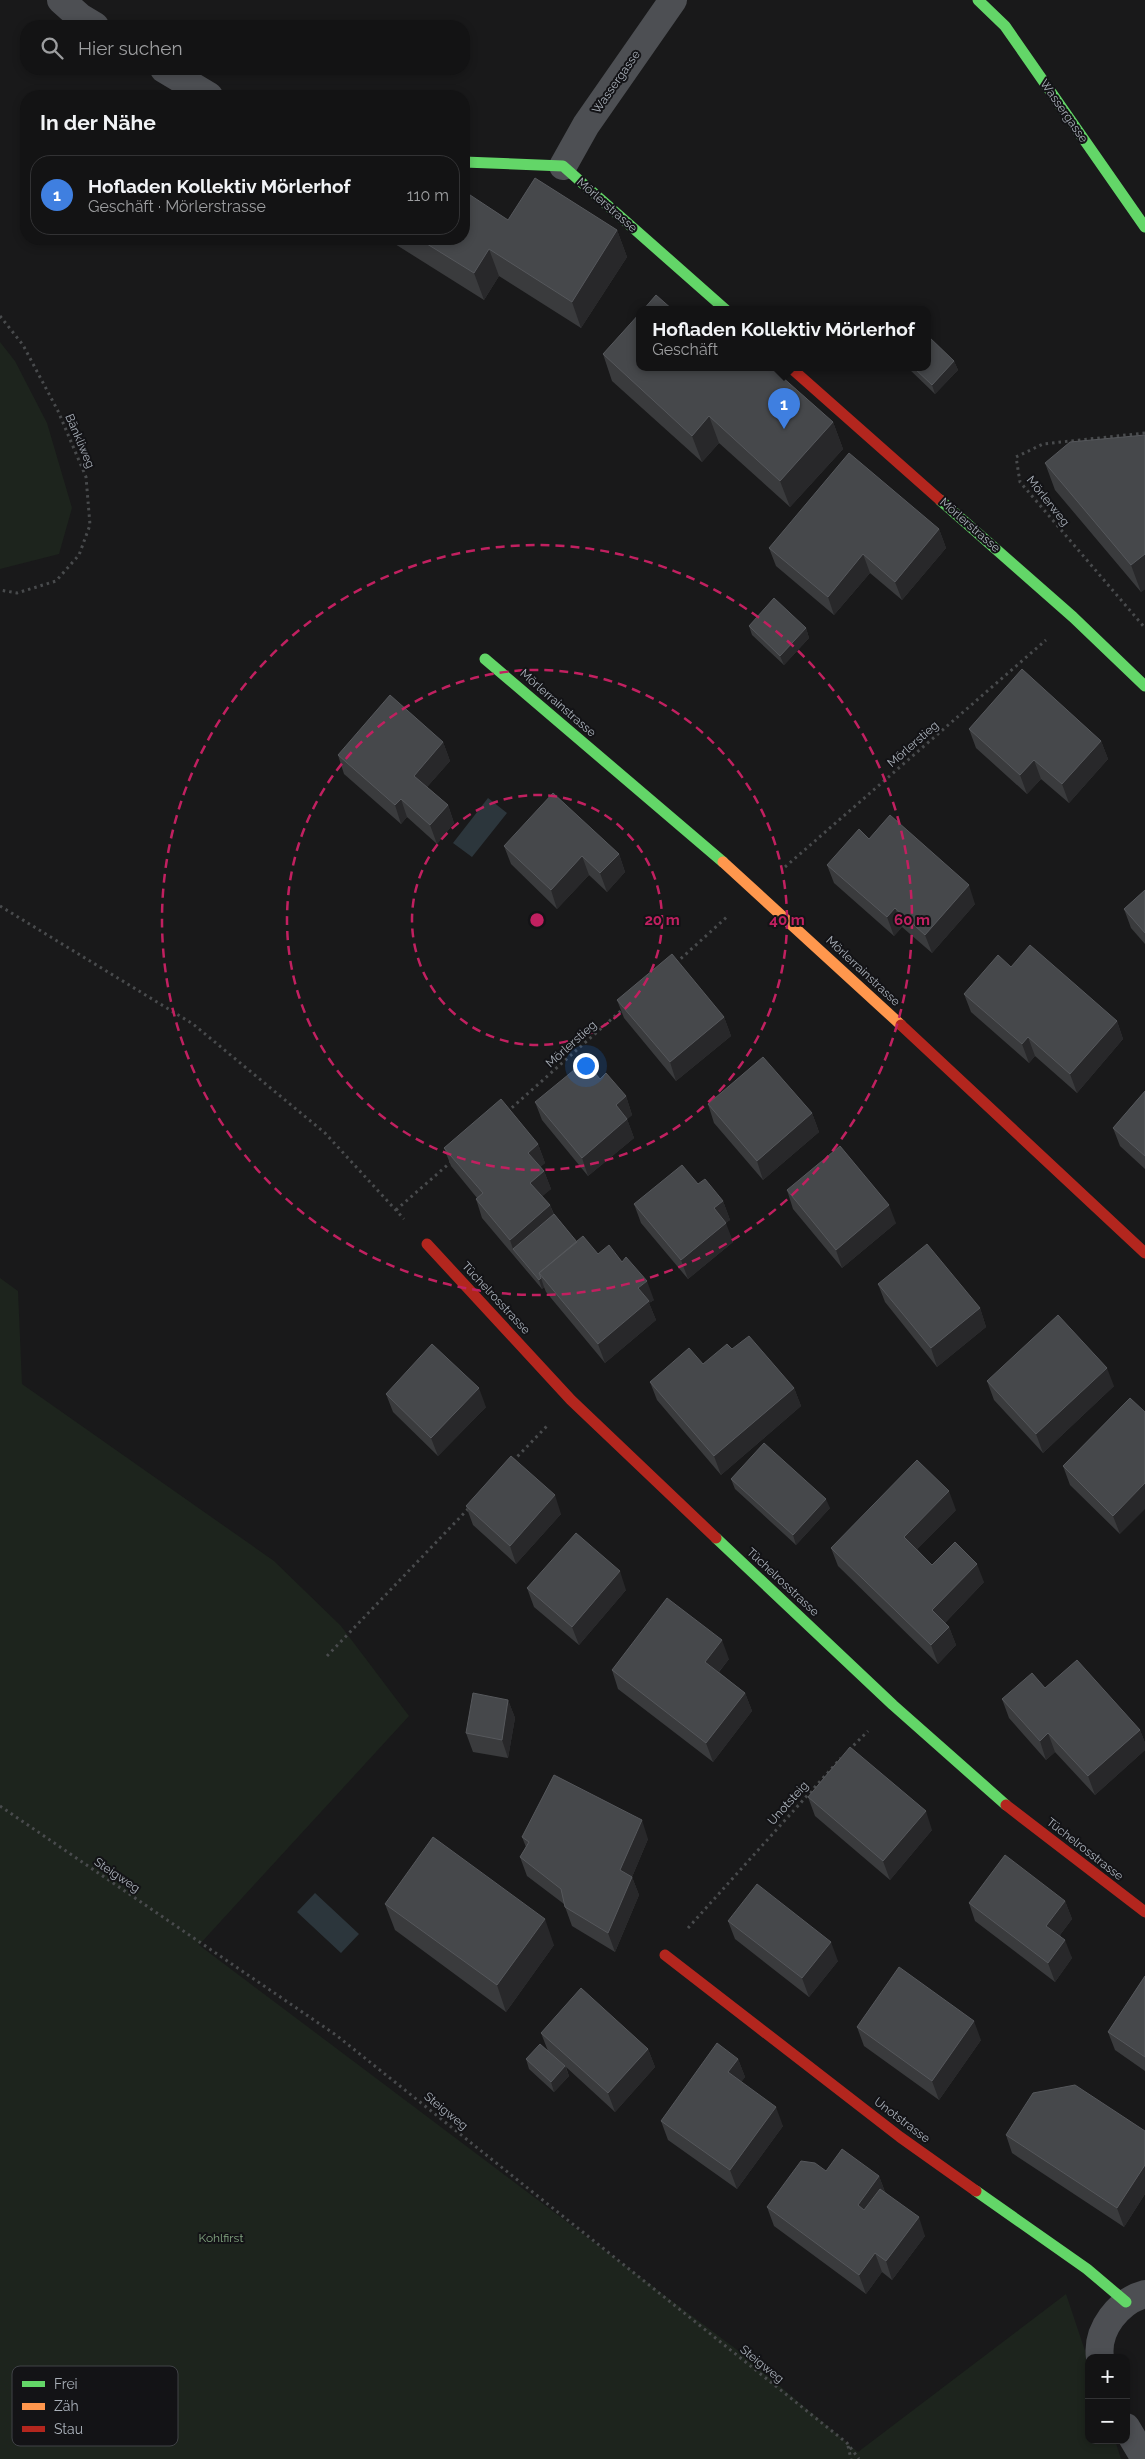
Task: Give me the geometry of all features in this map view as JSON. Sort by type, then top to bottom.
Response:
[{"type":"street","points":[[61,0],[85,20]]},
{"type":"street","name":"Wassergasse","points":[[563,166],[586,124],[673,0]]},
{"type":"street","name":"Wassergasse","points":[[978,0],[1005,26],[1145,227]]},
{"type":"street","points":[[174,75],[199,90]]},
{"type":"street","points":[[470,162],[563,166]]},
{"type":"street","name":"Mörlerstrasse","points":[[563,166],[721,306]]},
{"type":"street","name":"Mörlerstrasse","points":[[794,371],[1073,617],[1145,686]]},
{"type":"street","name":"Mörlerrainstrasse","points":[[485,659],[757,891],[1145,1253]]},
{"type":"street","name":"Tüchelrosstrasse","points":[[427,1244],[571,1400],[893,1705],[997,1798],[1145,1912]]},
{"type":"street","name":"Unotstrasse","points":[[665,1955],[900,2137],[1088,2269],[1136,2298]]},
{"type":"street","points":[[1099,2354],[1105,2329],[1115,2312],[1136,2298]]},
{"type":"street","points":[[1130,2434],[1145,2459]]},
{"type":"path","name":"Bänkliweg","points":[[0,316],[23,345],[58,412],[86,477],[90,525],[79,555],[56,581],[17,593],[0,590]]},
{"type":"path","name":"Mörlerweg","points":[[1145,433],[1043,444],[1016,457],[1020,482],[1145,628]]},
{"type":"path","name":"Mörlerstieg","points":[[814,842],[1023,660]]},
{"type":"path","points":[[668,969],[757,891]]},
{"type":"path","points":[[0,906],[193,1024],[325,1133],[427,1244]]},
{"type":"path","name":"Mörlerstieg","points":[[506,1113],[632,1002]]},
{"type":"path","points":[[396,1210],[455,1158]]},
{"type":"path","points":[[510,1464],[571,1400]]},
{"type":"path","points":[[327,1656],[470,1507]]},
{"type":"path","name":"Unotsteig","points":[[699,1915],[828,1772],[893,1705]]},
{"type":"path","name":"Steigweg","points":[[0,1806],[336,2035],[847,2443],[859,2459]]},
{"type":"path","points":[[847,2443],[851,2459]]},
{"type":"green space","points":[[0,342],[15,361],[47,423],[72,508],[59,554],[0,569]]},
{"type":"green space","name":"Kohlfirst","points":[[0,1278],[18,1291],[22,1384],[274,1561],[341,1626],[409,1716],[199,1945],[736,2349],[858,2452],[1066,2294],[1086,2354],[1085,2444],[1116,2444],[1121,2459],[0,2459]]},
{"type":"shaded area","points":[[488,798],[507,813],[472,857],[453,843]]},
{"type":"shaded area","points":[[315,1893],[359,1934],[341,1953],[297,1912]]},
{"type":"building","points":[[535,178],[617,230],[572,302],[489,249],[474,273],[429,245],[470,245],[470,195],[508,220]]},
{"type":"building","points":[[656,295],[668,306],[646,306]]},
{"type":"building","points":[[636,317],[636,371],[775,371],[833,422],[780,481],[709,416],[692,436],[603,354]]},
{"type":"building","points":[[931,339],[954,361],[932,385],[917,371],[931,371]]},
{"type":"building","points":[[1145,435],[1145,554],[1131,565],[1045,463],[1070,442]]},
{"type":"building","points":[[849,453],[939,529],[895,582],[863,554],[828,597],[769,548]]},
{"type":"building","points":[[774,598],[806,628],[780,656],[749,626]]},
{"type":"building","points":[[1022,669],[1101,741],[1062,784],[1034,760],[1020,775],[969,729]]},
{"type":"building","points":[[390,695],[443,742],[414,776],[448,805],[430,825],[401,799],[395,805],[338,755]]},
{"type":"building","points":[[553,793],[619,854],[600,873],[582,856],[551,890],[504,846]]},
{"type":"building","points":[[890,815],[969,885],[925,935],[895,908],[887,917],[827,865],[859,829],[869,839]]},
{"type":"building","points":[[1145,890],[1145,933],[1124,909]]},
{"type":"building","points":[[1030,945],[1117,1021],[1070,1074],[1028,1037],[1022,1044],[964,994],[998,955],[1011,967]]},
{"type":"building","points":[[672,954],[724,1017],[670,1062],[617,1000]]},
{"type":"building","points":[[763,1057],[812,1113],[757,1161],[708,1104]]},
{"type":"building","points":[[585,1061],[600,1079],[606,1073],[626,1096],[616,1105],[627,1119],[582,1158],[535,1102]]},
{"type":"building","points":[[1145,1091],[1145,1156],[1113,1128]]},
{"type":"building","points":[[501,1099],[538,1144],[528,1153],[544,1171],[530,1183],[550,1205],[510,1240],[476,1199],[483,1193],[444,1148]]},
{"type":"building","points":[[840,1146],[889,1205],[836,1250],[787,1190]]},
{"type":"building","points":[[682,1165],[698,1184],[705,1179],[723,1201],[714,1208],[726,1223],[681,1260],[634,1204]]},
{"type":"building","points":[[554,1214],[577,1242],[539,1273],[541,1278],[539,1280],[513,1249]]},
{"type":"building","points":[[583,1236],[598,1254],[609,1245],[622,1262],[626,1257],[647,1281],[638,1288],[649,1301],[598,1344],[539,1273]]},
{"type":"building","points":[[927,1244],[980,1308],[931,1348],[878,1284]]},
{"type":"building","points":[[1058,1315],[1107,1368],[1036,1434],[987,1381]]},
{"type":"building","points":[[749,1336],[794,1388],[714,1456],[650,1382],[689,1348],[703,1364],[727,1344],[732,1349]]},
{"type":"building","points":[[432,1344],[479,1388],[431,1438],[386,1394]]},
{"type":"building","points":[[1130,1398],[1145,1412],[1145,1483],[1113,1516],[1063,1466]]},
{"type":"building","points":[[764,1443],[826,1499],[793,1535],[731,1479]]},
{"type":"building","points":[[511,1456],[555,1495],[510,1546],[466,1506]]},
{"type":"building","points":[[917,1460],[949,1491],[904,1537],[932,1565],[955,1542],[977,1564],[932,1610],[949,1627],[931,1645],[831,1548]]},
{"type":"building","points":[[576,1533],[620,1571],[572,1627],[527,1588]]},
{"type":"building","points":[[667,1598],[722,1640],[705,1662],[745,1693],[706,1743],[612,1670]]},
{"type":"building","points":[[1077,1660],[1140,1730],[1088,1776],[1048,1733],[1040,1741],[1002,1699],[1032,1673],[1045,1688]]},
{"type":"building","points":[[473,1693],[508,1700],[502,1740],[466,1733]]},
{"type":"building","points":[[850,1747],[926,1811],[883,1861],[808,1797]]},
{"type":"building","points":[[554,1775],[642,1820],[620,1870],[632,1877],[608,1933],[565,1907],[561,1889],[520,1857],[529,1842],[522,1837]]},
{"type":"building","points":[[433,1837],[545,1919],[497,1985],[385,1904]]},
{"type":"building","points":[[1005,1855],[1065,1901],[1046,1926],[1065,1940],[1048,1963],[969,1903]]},
{"type":"building","points":[[757,1884],[831,1942],[802,1978],[728,1921]]},
{"type":"building","points":[[899,1967],[974,2021],[932,2081],[857,2027]]},
{"type":"building","points":[[1145,1976],[1145,2057],[1108,2032]]},
{"type":"building","points":[[581,1988],[648,2049],[608,2093],[541,2033]]},
{"type":"building","points":[[717,2043],[738,2059],[728,2072],[776,2107],[730,2170],[661,2121]]},
{"type":"building","points":[[540,2044],[565,2066],[551,2082],[526,2059]]},
{"type":"building","points":[[1075,2085],[1145,2131],[1145,2165],[1117,2208],[1006,2135],[1033,2093]]},
{"type":"building","points":[[842,2149],[879,2176],[858,2205],[864,2210],[880,2189],[919,2217],[886,2261],[875,2253],[859,2275],[767,2207],[801,2161],[815,2163],[826,2171]]},
{"type":"traffic: fast","points":[[978,0],[1005,26],[1145,227]]},
{"type":"traffic: fast","points":[[470,162],[563,166],[721,306]]},
{"type":"traffic: fast","points":[[940,500],[1073,617],[1145,686]]},
{"type":"traffic: fast","points":[[485,659],[723,862]]},
{"type":"traffic: fast","points":[[716,1538],[893,1705],[1006,1805]]},
{"type":"traffic: fast","points":[[976,2191],[1087,2269],[1126,2302]]},
{"type":"traffic: slow","points":[[723,862],[901,1025]]},
{"type":"traffic: jam","points":[[794,371],[940,500]]},
{"type":"traffic: jam","points":[[901,1025],[1145,1253]]},
{"type":"traffic: jam","points":[[427,1244],[571,1400],[716,1538]]},
{"type":"traffic: jam","points":[[1006,1805],[1145,1912]]},
{"type":"traffic: jam","points":[[665,1955],[900,2137],[976,2191]]},
{"type":"place","name":"Hofladen Kollektiv Mörlerhof","points":[[784,429]]}]
